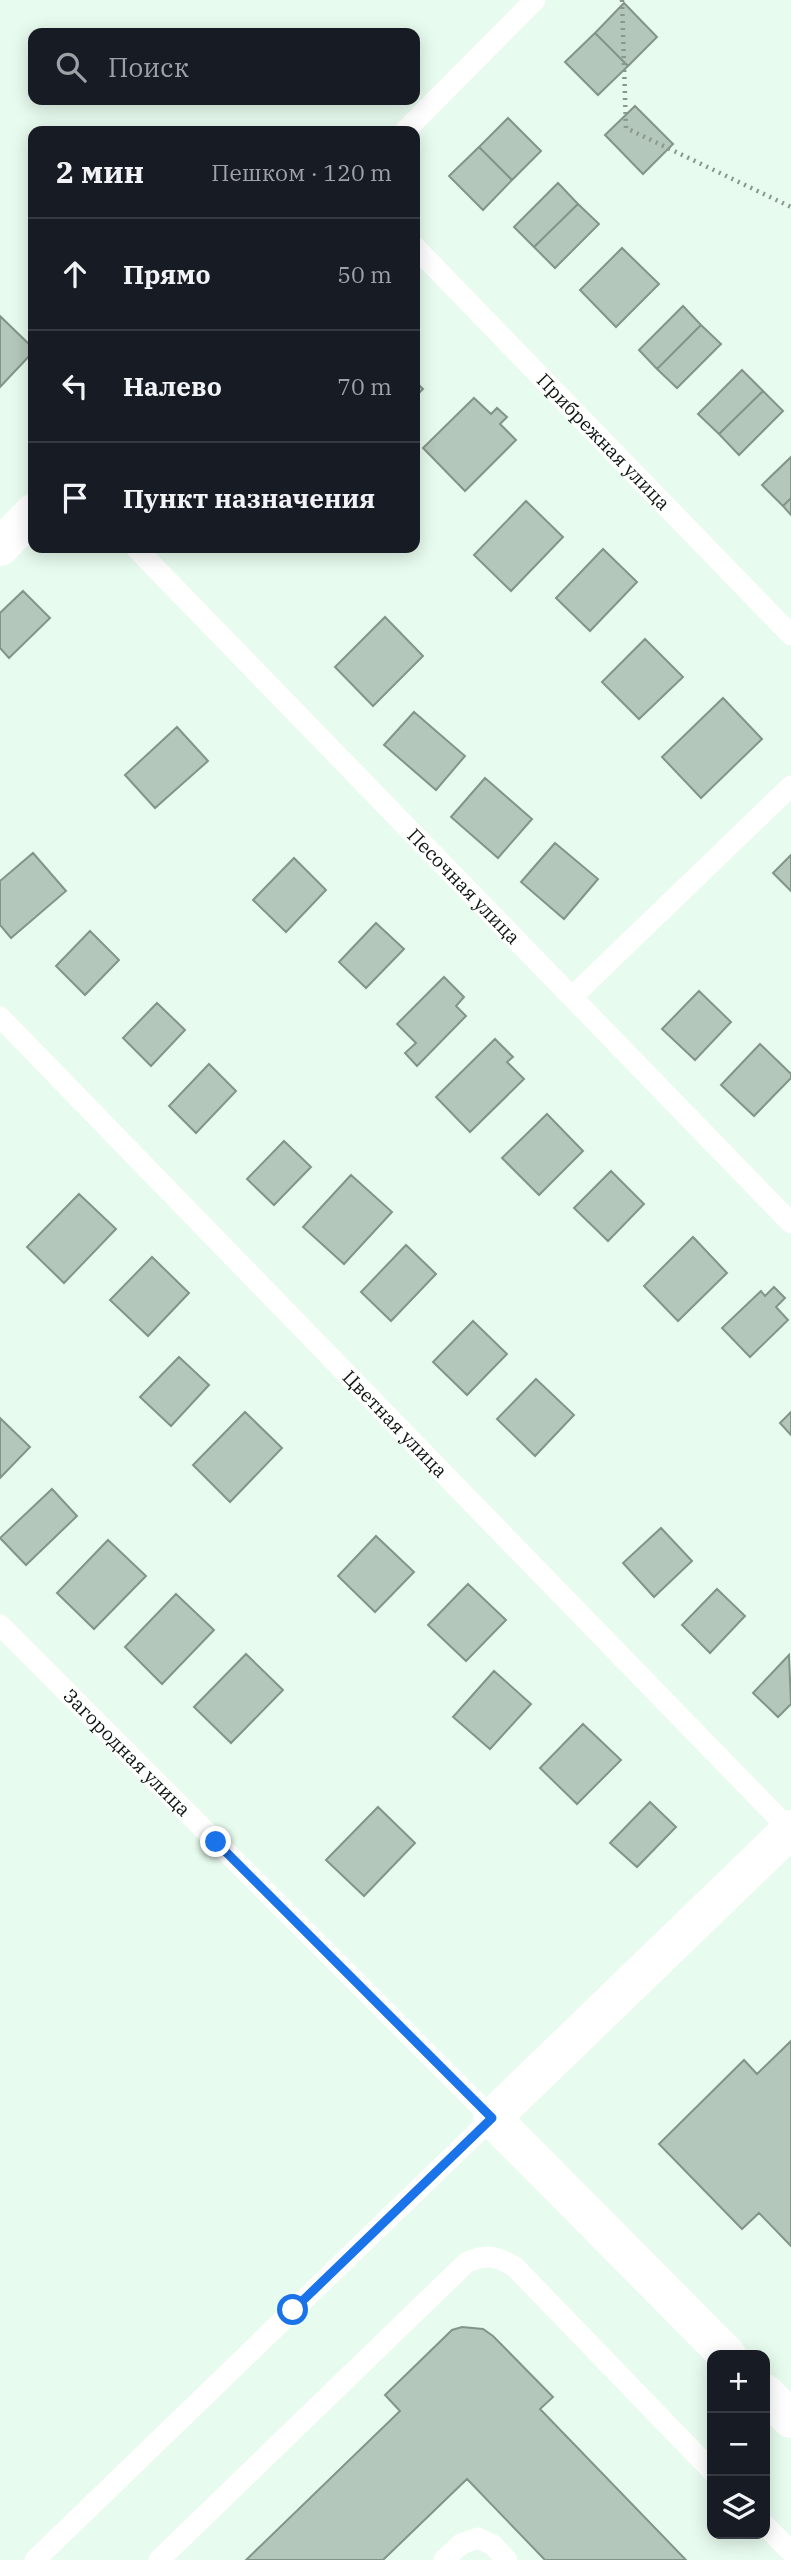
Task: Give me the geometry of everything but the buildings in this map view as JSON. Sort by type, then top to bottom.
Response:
[{"type":"street","points":[[0,547],[28,518]]},
{"type":"street","points":[[722,2350],[492,2118],[790,1830]]},
{"type":"street","points":[[770,2398],[791,2419]]},
{"type":"lane","points":[[409,126],[535,0]]},
{"type":"lane","name":"Прибрежная улица","points":[[420,252],[791,635]]},
{"type":"lane","name":"Песочная улица","points":[[141,553],[791,1223]]},
{"type":"lane","points":[[572,998],[791,786]]},
{"type":"lane","name":"Цветная улица","points":[[0,1017],[790,1830]]},
{"type":"lane","name":"Загородная улица","points":[[0,1625],[492,2118]]},
{"type":"lane","points":[[35,2560],[492,2118]]},
{"type":"lane","points":[[159,2560],[466,2263],[479,2256],[498,2256],[515,2267],[707,2466]]},
{"type":"lane","points":[[770,2530],[791,2552]]},
{"type":"lane","points":[[444,2560],[461,2544],[478,2538],[493,2545],[507,2560]]},
{"type":"path","points":[[622,0],[626,128],[791,207]]},
{"type":"route","points":[[216,1842],[492,2118],[293,2310]]}]
